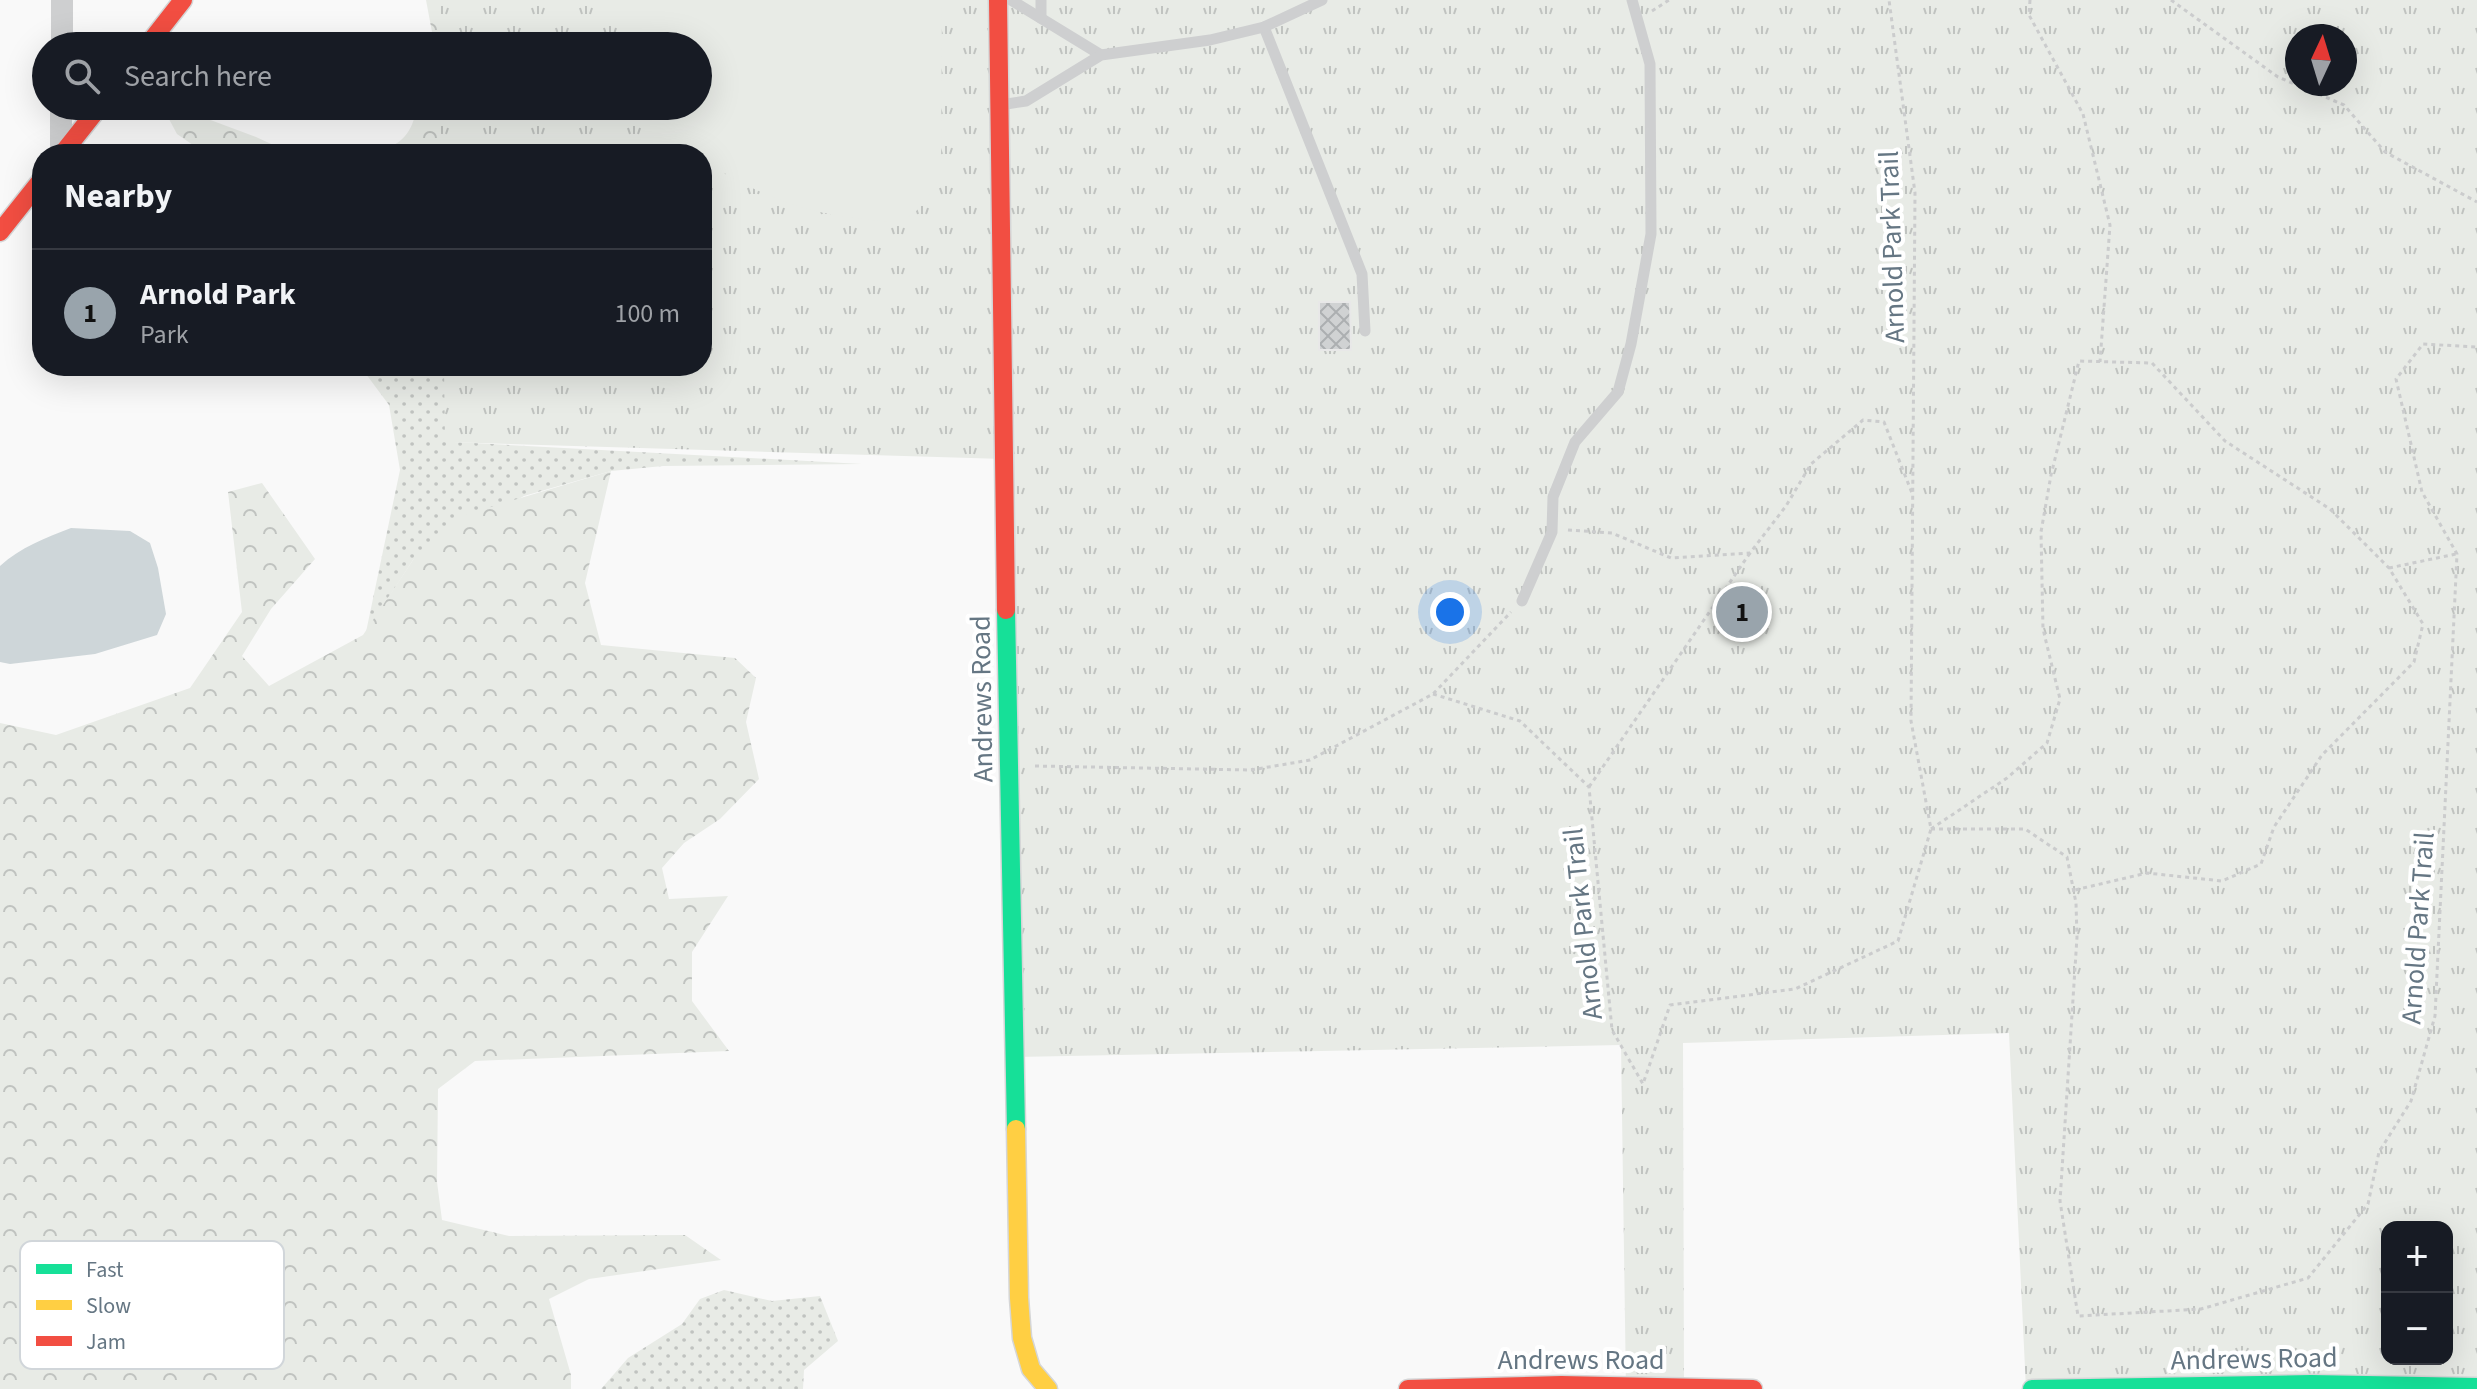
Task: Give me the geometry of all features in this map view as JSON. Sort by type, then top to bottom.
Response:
[{"type":"street","points":[[62,0],[62,32]]},
{"type":"street","points":[[158,32],[183,0]]},
{"type":"street","name":"Andrews Road","points":[[998,0],[999,253],[1019,1298],[1022,1338],[1031,1369],[1048,1389]]},
{"type":"street","points":[[61,120],[61,144]]},
{"type":"street","points":[[69,144],[89,120]]},
{"type":"street","points":[[0,232],[32,192]]},
{"type":"street","name":"Andrews Road","points":[[2032,1389],[2311,1384],[2477,1387]]},
{"type":"street","name":"Andrews Road","points":[[1408,1389],[1561,1385],[1753,1389]]},
{"type":"lane","points":[[1011,0],[1101,55]]},
{"type":"lane","points":[[1041,0],[1041,18]]},
{"type":"lane","points":[[998,106],[1026,101],[1101,55],[1210,40],[1264,27],[1322,0]]},
{"type":"lane","points":[[1522,601],[1552,532],[1553,497],[1575,442],[1618,392],[1631,344],[1651,234],[1650,64],[1632,0]]},
{"type":"lane","points":[[1264,27],[1362,274],[1365,331]]},
{"type":"path","points":[[1638,20],[1669,0]]},
{"type":"path","name":"Arnold Park Trail","points":[[1433,694],[1520,721],[1589,787],[1612,1030],[1643,1084],[1670,1005],[1795,989],[1898,941],[1931,829],[1911,721],[1915,193],[1889,0]]},
{"type":"path","points":[[2030,0],[2029,15],[2083,114],[2110,225],[2100,362]]},
{"type":"path","points":[[2171,0],[2278,77],[2344,105],[2385,152],[2477,202]]},
{"type":"path","points":[[2389,568],[2457,554],[2422,492],[2396,379],[2423,344],[2477,347]]},
{"type":"path","points":[[1931,829],[2007,778],[2047,743],[2060,699],[2043,629],[2041,532],[2051,475],[2079,361],[2152,363],[2225,441],[2330,509],[2389,568],[2423,624],[2414,662],[2322,755],[2274,827],[2261,864],[2222,881],[2147,873],[2074,890]]},
{"type":"path","name":"Arnold Park Trail","points":[[1750,553],[1786,506],[1811,464],[1863,420],[1884,422],[1913,495]]},
{"type":"path","points":[[1552,532],[1573,529],[1612,533],[1671,558],[1750,553]]},
{"type":"path","points":[[1589,787],[1750,553]]},
{"type":"path","name":"Arnold Park Trail","points":[[1931,829],[2025,829],[2067,857],[2074,890],[2077,937],[2060,1201],[2078,1316],[2201,1309],[2308,1278],[2368,1204],[2379,1152],[2411,1101],[2435,1016],[2457,554]]},
{"type":"path","points":[[1011,766],[1251,770],[1310,760],[1433,694],[1522,601]]},
{"type":"green space","points":[[426,0],[448,0],[449,32],[432,32]]},
{"type":"green space","points":[[439,0],[2477,0],[2477,1388],[2026,1389],[2009,1033],[1683,1043],[1684,1386],[1626,1389],[1621,1045],[1015,1057],[1004,459],[445,442],[444,376],[712,376],[712,144],[441,144],[440,120],[712,120],[712,32],[439,32]]},
{"type":"green space","points":[[616,0],[942,0],[941,169],[936,182],[918,210],[906,218],[890,221],[819,212],[779,200],[740,182],[712,165],[712,144],[681,144],[663,120],[712,120],[712,32],[624,32]]},
{"type":"green space","points":[[170,120],[210,120],[271,144],[192,144],[177,134]]},
{"type":"green space","points":[[413,120],[450,120],[451,144],[395,144]]},
{"type":"green space","points":[[367,376],[454,376],[454,442],[862,464],[663,466],[611,471],[524,496],[413,560],[366,632],[400,470],[389,405]]},
{"type":"green space","points":[[611,471],[585,583],[601,645],[735,658],[756,678],[746,722],[759,779],[720,819],[684,843],[662,868],[669,899],[728,896],[692,952],[692,1001],[729,1051],[475,1061],[438,1089],[437,1182],[442,1220],[509,1236],[685,1235],[721,1260],[589,1279],[549,1299],[571,1375],[571,1389],[0,1389],[0,723],[56,735],[190,688],[242,612],[228,492],[262,483],[315,559],[271,609],[242,656],[269,686],[363,635],[413,560],[464,515]]},
{"type":"green space","points":[[724,1290],[772,1301],[820,1296],[838,1341],[804,1370],[803,1389],[601,1389],[628,1358],[682,1324],[700,1299]]},
{"type":"shaded area","points":[[71,528],[130,531],[150,543],[166,614],[157,635],[95,654],[10,664],[0,662],[0,566],[25,548]]},
{"type":"building","points":[[1319,302],[1350,302],[1351,350],[1319,350]]},
{"type":"traffic: fast","points":[[1006,610],[1016,1129]]},
{"type":"traffic: fast","points":[[2032,1389],[2311,1384],[2477,1387]]},
{"type":"traffic: slow","points":[[1016,1129],[1022,1338],[1031,1369],[1048,1389]]},
{"type":"traffic: jam","points":[[158,32],[183,0]]},
{"type":"traffic: jam","points":[[998,0],[1006,610]]},
{"type":"traffic: jam","points":[[70,144],[89,120]]},
{"type":"traffic: jam","points":[[0,232],[32,192]]},
{"type":"traffic: jam","points":[[1408,1389],[1561,1385],[1753,1389]]},
{"type":"place","name":"Arnold Park","points":[[1742,612]]}]
